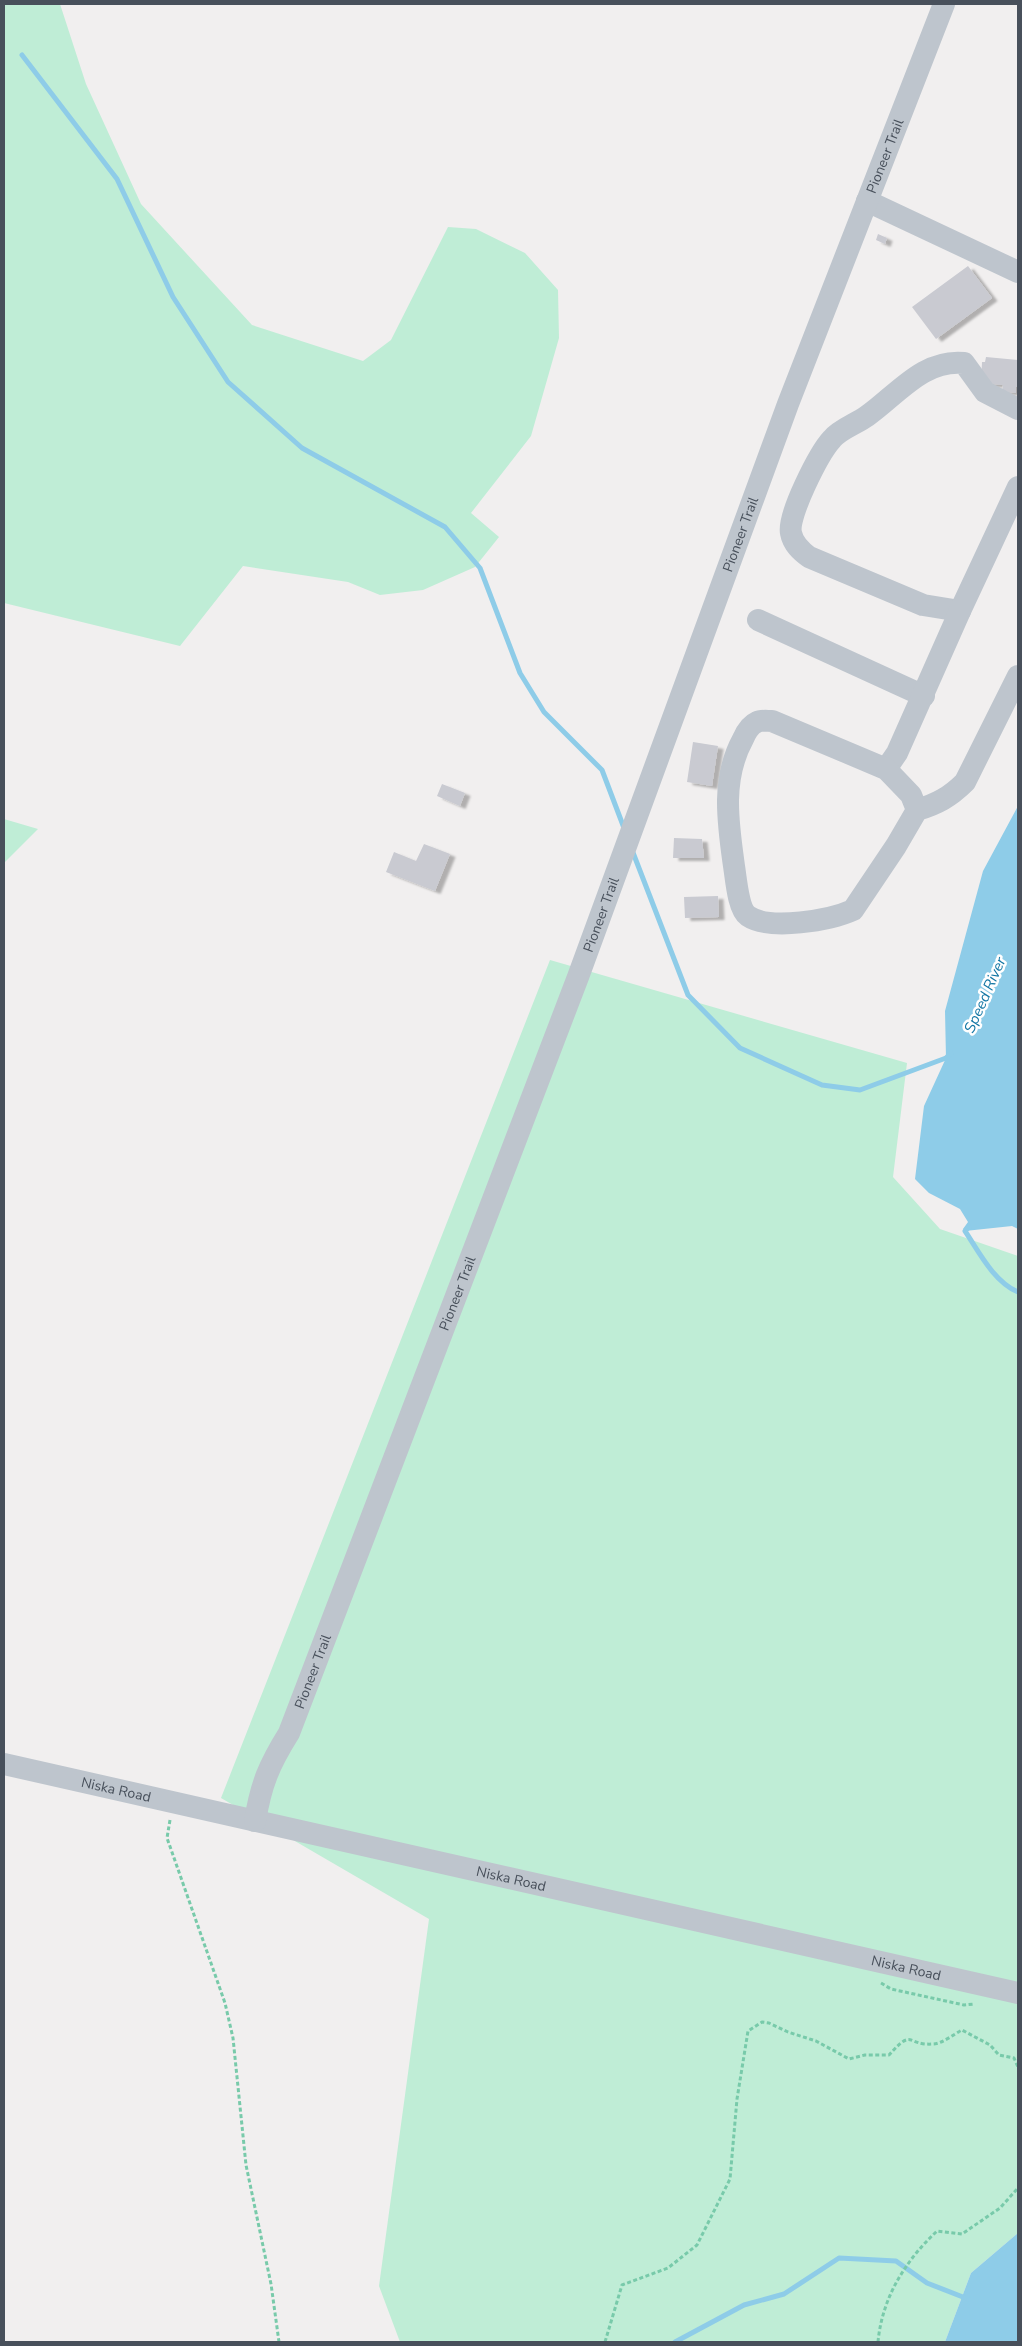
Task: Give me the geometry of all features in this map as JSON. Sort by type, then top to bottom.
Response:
[{"type":"street","name":"Pioneer Trail","points":[[255,1821],[260,1792],[271,1762],[289,1733],[578,977],[788,404],[944,4]]},
{"type":"street","points":[[867,201],[1018,272]]},
{"type":"street","points":[[960,612],[923,605],[809,557],[798,548],[790,532],[796,507],[814,465],[832,438],[868,416],[922,371],[952,361],[964,363],[985,392],[1018,409]]},
{"type":"street","points":[[886,769],[897,753],[924,696],[960,612],[1018,487]]},
{"type":"street","points":[[758,620],[924,696]]},
{"type":"street","points":[[917,810],[911,795],[886,769],[772,721],[758,721],[748,728],[733,762],[727,802],[728,825],[742,909],[748,916],[774,922],[810,921],[853,910],[896,846],[917,810],[939,803],[953,794],[965,782],[1018,676]]},
{"type":"street","name":"Niska Road","points":[[4,1764],[1018,1993]]},
{"type":"path","points":[[174,1803],[167,1838],[225,2003],[233,2038],[246,2165],[271,2284],[279,2342]]},
{"type":"path","points":[[605,2342],[622,2285],[668,2268],[697,2245],[730,2179],[737,2099],[748,2031],[762,2022],[816,2041],[850,2059],[865,2055],[889,2055],[902,2041],[907,2039],[934,2044],[962,2030],[990,2045],[999,2055],[1014,2058],[1018,2066]]},
{"type":"path","points":[[878,2342],[884,2306],[902,2272],[923,2244],[937,2231],[962,2234],[1000,2208],[1018,2188]]},
{"type":"green space","points":[[4,4],[60,4],[86,84],[141,204],[252,325],[363,361],[391,340],[448,227],[476,229],[525,253],[558,290],[559,338],[531,436],[471,513],[499,537],[475,567],[423,590],[380,595],[348,582],[243,566],[180,646],[4,603]]},
{"type":"green space","points":[[4,819],[38,829],[4,863]]},
{"type":"green space","points":[[550,960],[907,1063],[893,1177],[940,1229],[1018,1256],[1018,2233],[971,2273],[945,2342],[400,2342],[379,2286],[429,1919],[221,1798]]},
{"type":"water","name":"Speed River","points":[[1018,806],[1018,1229],[1012,1226],[965,1231],[963,1229],[968,1222],[960,1209],[929,1193],[915,1179],[924,1106],[946,1058],[945,1011],[983,871]]},
{"type":"water","points":[[1018,2233],[1018,2342],[945,2342],[971,2273]]},
{"type":"building","points":[[878,234],[887,238],[885,244],[876,240]]},
{"type":"building","points":[[968,266],[992,298],[936,339],[912,307]]},
{"type":"building","points":[[986,357],[1018,360],[1018,387],[1016,387],[1016,393],[1002,391],[1003,385],[981,383],[982,362],[985,362]]},
{"type":"building","points":[[693,742],[718,746],[712,786],[687,782]]},
{"type":"building","points":[[442,784],[465,793],[460,806],[437,796]]},
{"type":"building","points":[[674,838],[702,839],[704,858],[673,858]]},
{"type":"building","points":[[424,844],[450,854],[435,891],[386,872],[394,852],[416,861]]},
{"type":"building","points":[[718,896],[719,917],[685,918],[684,897]]},
{"type":"waterway","points":[[22,55],[117,179],[173,297],[228,382],[302,448],[445,527],[480,568],[520,673],[544,712],[602,770],[624,828]]},
{"type":"waterway","points":[[632,850],[688,995],[740,1048],[822,1085],[860,1090],[946,1058],[951,1053]]},
{"type":"waterway","points":[[969,1227],[965,1231],[994,1274],[1018,1292]]},
{"type":"waterway","points":[[675,2342],[744,2305],[784,2294],[839,2258],[896,2261],[927,2283],[968,2299]]}]
